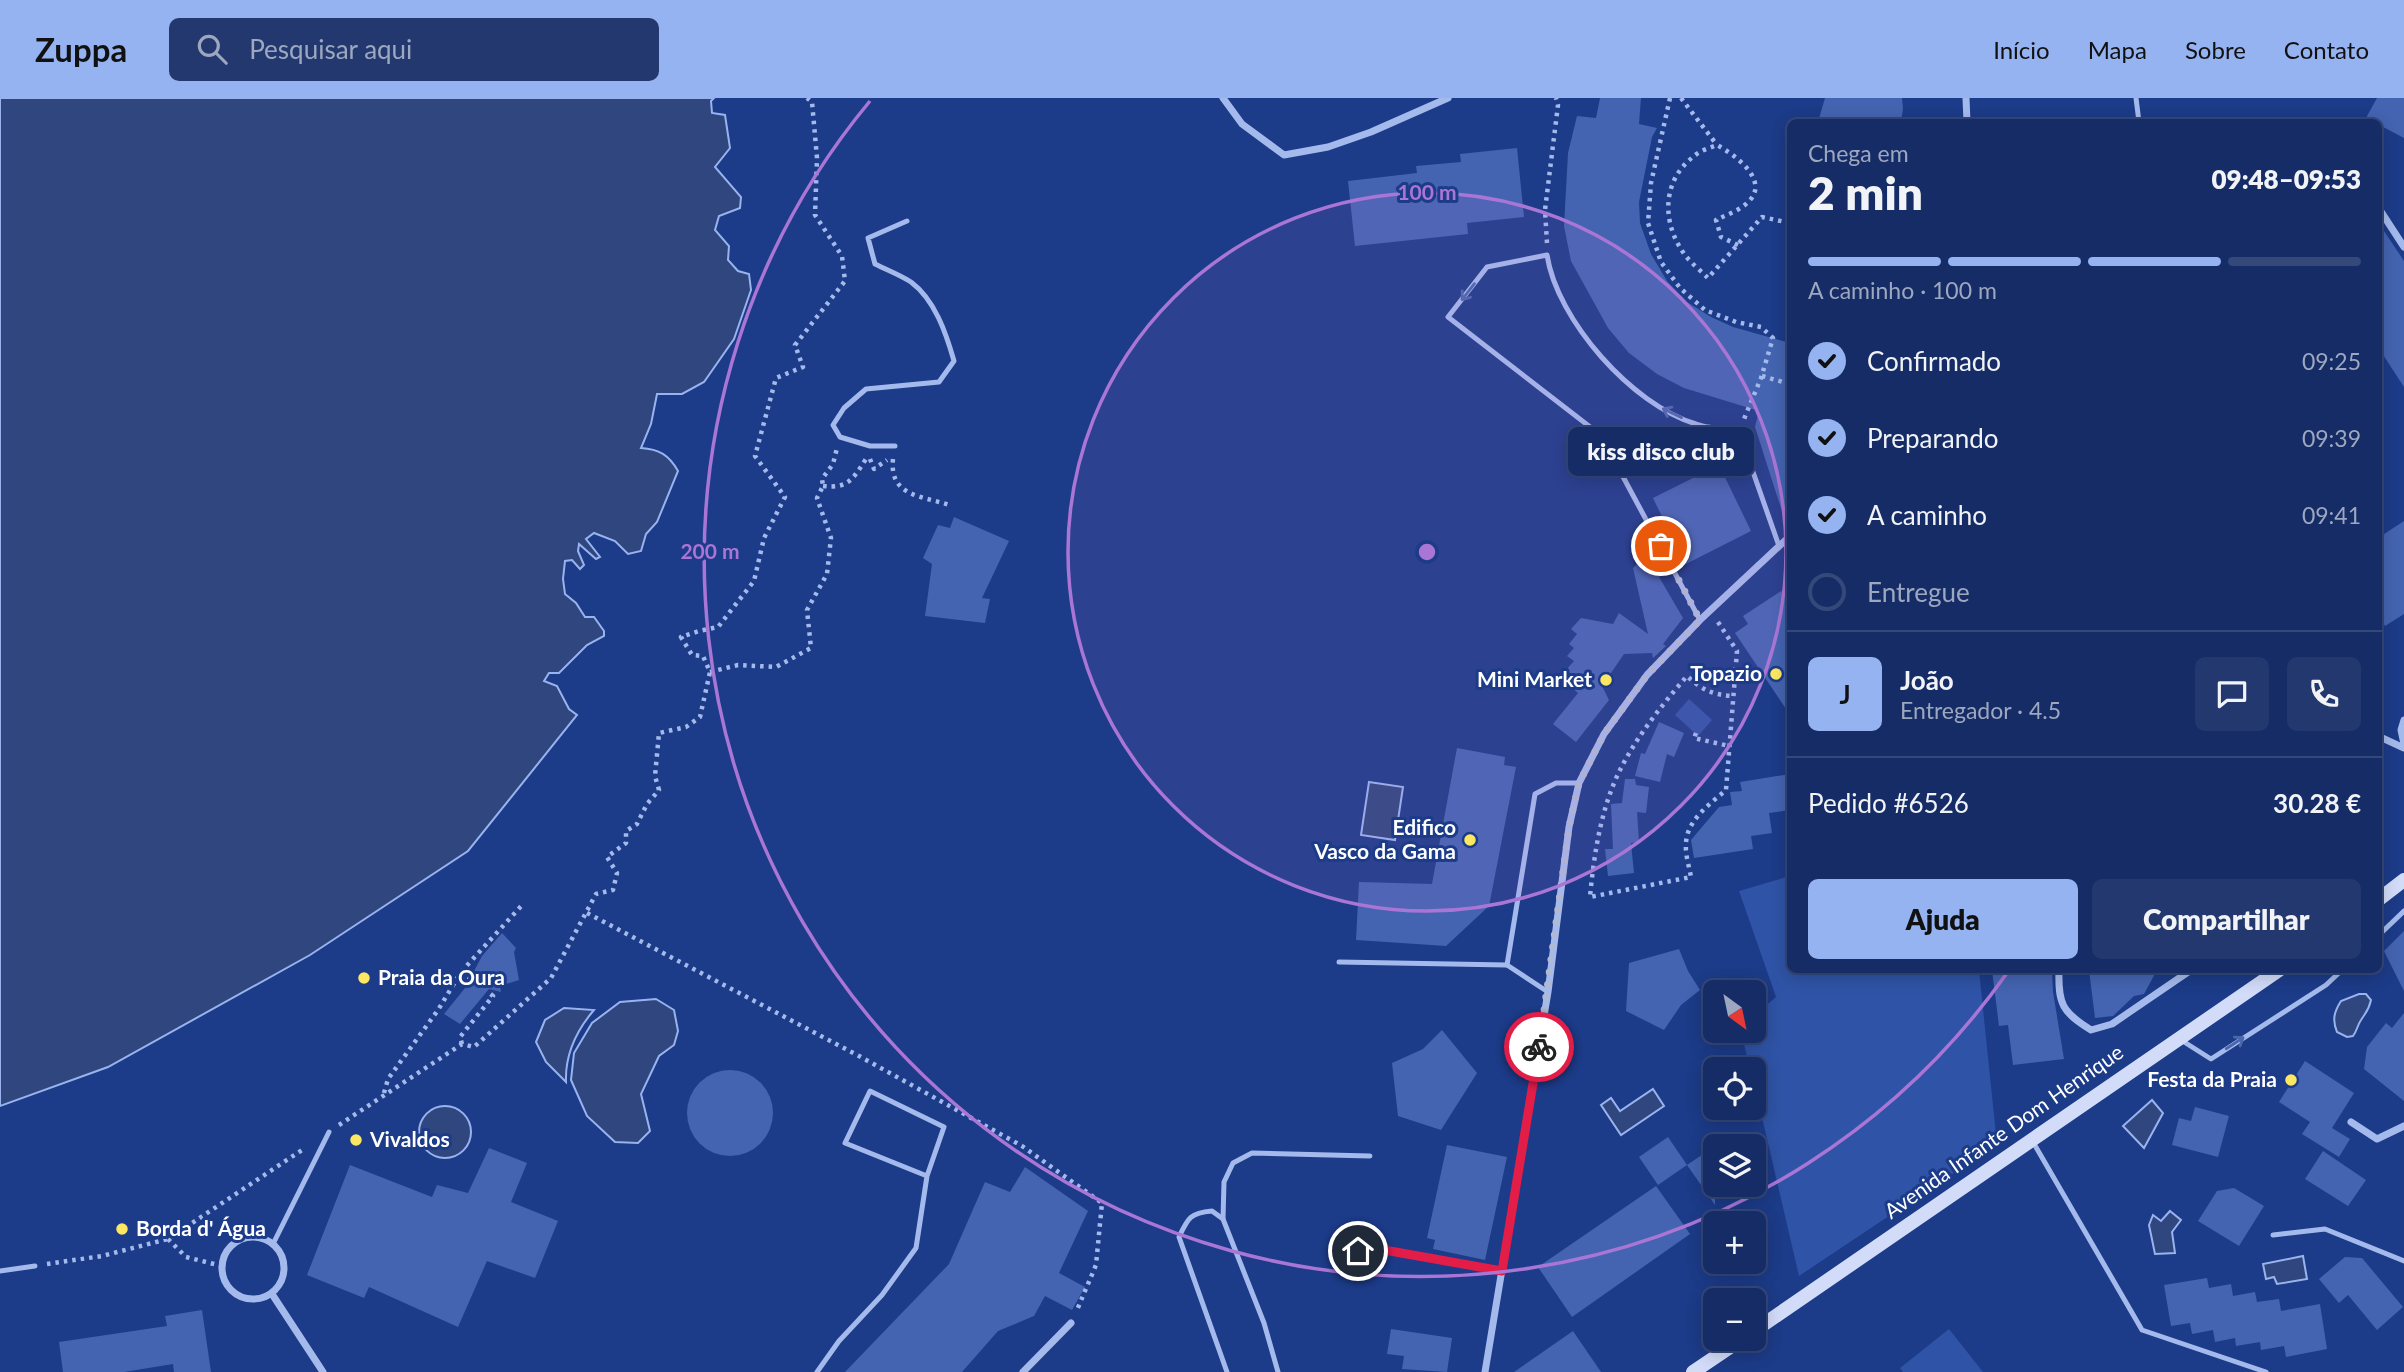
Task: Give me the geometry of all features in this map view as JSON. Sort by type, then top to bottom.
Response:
[{"type":"street","points":[[1223,98],[1242,124],[1284,155],[1328,147],[1371,132],[1448,98]]},
{"type":"street","points":[[1966,98],[1967,119]]},
{"type":"street","points":[[2382,213],[2404,247]]},
{"type":"street","points":[[1485,1372],[1548,992],[1569,827],[1579,783],[1604,734],[1647,675],[1710,610],[1787,539]]},
{"type":"street","points":[[2404,720],[2401,730],[2404,746]]},
{"type":"street","points":[[2382,738],[2404,746]]},
{"type":"street","points":[[2382,897],[2403,882]]},
{"type":"street","points":[[2059,973],[2059,994],[2070,1016],[2091,1030],[2112,1024],[2187,973]]},
{"type":"street","name":"Avenida Infante Dom Henrique","points":[[1766,1323],[2275,973]]},
{"type":"street","points":[[2351,1122],[2377,1139],[2404,1126]]},
{"type":"street","points":[[252,1237],[272,1244],[282,1258],[284,1269],[279,1285],[272,1294],[258,1299],[242,1297],[226,1284],[222,1266],[231,1248],[252,1237]]},
{"type":"street","points":[[272,1294],[323,1372]]},
{"type":"street","points":[[1023,1372],[1071,1323]]},
{"type":"street","points":[[1693,1372],[1724,1351]]},
{"type":"street","points":[[1488,1358],[1491,1372]]},
{"type":"lane","points":[[2136,98],[2139,119]]},
{"type":"lane","points":[[895,446],[870,446],[840,437],[833,425],[844,408],[866,389],[939,382],[954,361],[948,339],[929,301],[911,282],[875,264],[867,238],[907,221]]},
{"type":"lane","points":[[1638,464],[1448,317],[1487,267],[1547,254],[1549,269],[1566,307],[1593,345],[1620,375],[1659,406],[1695,424],[1739,432],[1779,546]]},
{"type":"lane","points":[[1700,620],[1621,473],[1709,427]]},
{"type":"lane","points":[[1507,965],[1535,794],[1556,783],[1579,783]]},
{"type":"lane","points":[[2382,932],[2404,911]]},
{"type":"lane","points":[[1339,962],[1507,965],[1548,992]]},
{"type":"lane","points":[[2178,1038],[2210,1059],[2326,985],[2339,973]]},
{"type":"lane","points":[[817,1372],[839,1341],[882,1295],[916,1248],[927,1176],[944,1126],[870,1091],[845,1143],[927,1176]]},
{"type":"lane","points":[[272,1244],[329,1132]]},
{"type":"lane","points":[[2031,1139],[2142,1330],[2266,1372]]},
{"type":"lane","points":[[1278,1372],[1264,1323],[1223,1219],[1224,1182],[1233,1163],[1252,1153],[1370,1157]]},
{"type":"lane","points":[[1223,1219],[1212,1211],[1197,1212],[1187,1220],[1179,1237],[1227,1372]]},
{"type":"lane","points":[[2273,1235],[2325,1229],[2404,1261]]},
{"type":"lane","points":[[1358,1251],[1390,1251],[1502,1271]]},
{"type":"lane","points":[[0,1271],[34,1266]]},
{"type":"path","points":[[807,98],[812,102],[817,158],[815,215],[842,256],[845,281],[795,345],[803,366],[776,378],[755,456],[785,497],[764,538],[754,581],[718,627],[681,638],[692,655],[703,656],[710,672],[700,717],[686,727],[659,733],[655,776],[659,790],[647,804],[637,824],[625,831],[626,843],[607,858],[617,873],[613,890],[596,894],[587,914],[859,1056],[1022,1146],[1102,1203],[1096,1265],[1071,1323]]},
{"type":"path","points":[[1547,254],[1545,210],[1558,105],[1556,98]]},
{"type":"path","points":[[1670,98],[1651,183],[1648,223],[1661,262],[1680,288],[1705,310],[1735,322],[1761,327],[1773,338],[1762,376],[1739,432]]},
{"type":"path","points":[[1681,98],[1717,145],[1739,158],[1753,176],[1755,189],[1748,203],[1716,220],[1721,237],[1738,245]]},
{"type":"path","points":[[1717,145],[1695,155],[1676,173],[1668,198],[1670,227],[1685,255],[1708,278],[1762,217],[1787,222]]},
{"type":"path","points":[[1762,376],[1787,383]]},
{"type":"path","points":[[710,672],[738,666],[776,667],[811,648],[807,610],[827,574],[831,538],[817,498],[823,486],[822,479],[833,464],[840,437]]},
{"type":"path","points":[[823,486],[833,487],[852,480],[869,455],[874,468],[894,455],[892,470],[897,484],[907,493],[949,505]]},
{"type":"path","points":[[1710,610],[1737,650],[1726,790],[1698,816],[1688,832],[1685,844],[1691,877],[1590,897],[1601,824],[1620,771],[1659,710],[1687,676],[1703,690],[1718,696],[1733,696]]},
{"type":"path","points":[[1696,733],[1694,738],[1730,746]]},
{"type":"path","points":[[384,1094],[388,1079],[438,1010],[461,972],[523,904]]},
{"type":"path","points":[[461,972],[470,978]]},
{"type":"path","points":[[463,1044],[460,1037],[493,996],[487,991]]},
{"type":"path","points":[[168,1239],[186,1257],[222,1266]]},
{"type":"shaded area","points":[[0,98],[714,98],[711,101],[712,113],[725,115],[730,148],[715,167],[741,197],[740,208],[719,216],[715,230],[729,246],[728,260],[738,271],[749,274],[751,290],[734,339],[704,382],[682,394],[657,394],[651,424],[641,448],[663,454],[678,471],[657,522],[646,534],[641,551],[628,554],[615,541],[594,533],[586,539],[600,557],[596,559],[579,544],[578,551],[584,565],[580,569],[572,560],[565,561],[565,594],[576,603],[585,617],[594,617],[604,631],[604,636],[587,645],[559,673],[549,673],[544,681],[557,686],[569,709],[577,715],[468,851],[310,955],[108,1067],[0,1106]]},
{"type":"shaded area","points":[[1689,699],[1712,720],[1698,736],[1675,715]]},
{"type":"shaded area","points":[[1369,782],[1403,787],[1395,840],[1361,835]]},
{"type":"shaded area","points":[[1787,877],[1787,973],[1979,973],[1997,1144],[1799,1276],[1763,1120],[1766,1120],[1766,1057],[1747,1057],[1744,1043],[1766,1043],[1766,1006],[1776,997],[1739,891]]},
{"type":"shaded area","points":[[2366,994],[2371,1000],[2353,1036],[2347,1037],[2337,1032],[2335,1012],[2341,1001]]},
{"type":"shaded area","points":[[656,999],[674,1010],[678,1031],[674,1045],[659,1056],[641,1094],[650,1131],[638,1143],[615,1142],[587,1116],[571,1080],[574,1053],[592,1023],[620,1002]]},
{"type":"shaded area","points":[[564,1008],[594,1010],[573,1043],[567,1062],[566,1082],[546,1062],[536,1042],[545,1020]]},
{"type":"shaded area","points":[[1653,1089],[1664,1106],[1621,1135],[1601,1105],[1611,1098],[1620,1111]]},
{"type":"shaded area","points":[[2152,1100],[2163,1113],[2144,1148],[2123,1126]]},
{"type":"shaded area","points":[[445,1106],[455,1108],[463,1114],[469,1122],[469,1142],[463,1150],[455,1156],[445,1158],[435,1156],[427,1150],[421,1142],[419,1132],[421,1122],[427,1114],[435,1108]]},
{"type":"shaded area","points":[[2170,1211],[2181,1220],[2172,1232],[2175,1253],[2155,1254],[2149,1225],[2153,1215],[2161,1221]]},
{"type":"shaded area","points":[[2303,1256],[2307,1279],[2277,1284],[2274,1277],[2266,1279],[2263,1264]]},
{"type":"shaded area","points":[[1949,1329],[1983,1372],[1903,1372],[1900,1368]]},
{"type":"building","points":[[1600,98],[1641,98],[1639,124],[1657,128],[1652,137],[1639,202],[1640,223],[1651,254],[1667,281],[1687,302],[1711,317],[1733,327],[1787,342],[1787,524],[1755,427],[1759,411],[1684,388],[1657,374],[1629,353],[1608,328],[1571,261],[1564,226],[1568,153],[1577,116],[1596,118]]},
{"type":"building","points":[[1825,98],[1902,98],[1901,119],[1819,119]]},
{"type":"building","points":[[2377,98],[2404,98],[2404,138],[2382,126],[2382,119],[2366,118]]},
{"type":"building","points":[[1517,148],[1524,217],[1467,223],[1468,234],[1355,246],[1348,181],[1417,173],[1416,166],[1461,162],[1460,154]]},
{"type":"building","points":[[2382,228],[2404,261],[2404,387],[2382,353]]},
{"type":"building","points":[[1719,465],[1751,531],[1678,568],[1663,540],[1670,533],[1653,498]]},
{"type":"building","points":[[954,517],[1009,541],[982,598],[990,599],[985,623],[925,616],[932,564],[923,558],[938,525],[950,528]]},
{"type":"building","points":[[2404,521],[2404,614],[2385,626],[2382,622],[2382,535]]},
{"type":"building","points":[[1655,547],[1668,572],[1659,577],[1683,618],[1663,644],[1666,646],[1653,658],[1652,653],[1624,654],[1602,686],[1609,700],[1576,742],[1553,724],[1578,693],[1566,683],[1573,675],[1566,670],[1574,661],[1567,656],[1574,648],[1569,644],[1577,634],[1571,629],[1581,618],[1613,624],[1619,613],[1648,634],[1633,568]]},
{"type":"building","name":"Topazio","points":[[1781,591],[1787,604],[1787,711],[1735,633],[1748,624],[1743,616]]},
{"type":"building","points":[[1659,722],[1684,733],[1674,757],[1667,754],[1660,782],[1635,776],[1641,753],[1645,754]]},
{"type":"building","name":"Edifico Vasco da Gama","points":[[1457,748],[1505,757],[1504,765],[1516,767],[1489,906],[1446,946],[1356,940],[1359,882],[1432,884]]},
{"type":"building","points":[[1787,774],[1787,810],[1769,813],[1772,833],[1751,836],[1753,849],[1694,858],[1691,840],[1719,807],[1732,805],[1730,792],[1742,791],[1740,782]]},
{"type":"building","points":[[1625,779],[1635,779],[1636,785],[1649,787],[1646,813],[1637,812],[1639,842],[1631,843],[1634,873],[1608,876],[1605,849],[1613,849],[1611,804],[1622,803]]},
{"type":"building","points":[[2404,931],[2404,991],[2384,951]]},
{"type":"building","points":[[502,933],[516,948],[514,952],[519,980],[500,986],[501,992],[489,989],[460,1024],[444,1014],[465,988],[482,956]]},
{"type":"building","points":[[1679,949],[1700,990],[1681,1005],[1664,1030],[1626,1011],[1629,963]]},
{"type":"building","points":[[1992,973],[2052,973],[2064,1059],[2013,1065],[2008,1025],[1999,1026]]},
{"type":"building","points":[[2089,973],[2155,973],[2144,994],[2134,996],[2113,1016],[2095,1018]]},
{"type":"building","points":[[2404,1013],[2404,1101],[2364,1069],[2367,1047],[2386,1023],[2392,1028]]},
{"type":"building","points":[[1442,1030],[1477,1073],[1441,1130],[1398,1116],[1392,1063],[1423,1049]]},
{"type":"building","points":[[2305,1061],[2354,1093],[2332,1128],[2350,1139],[2339,1157],[2302,1134],[2310,1122],[2279,1102]]},
{"type":"building","points":[[730,1070],[754,1077],[766,1089],[773,1113],[766,1137],[754,1149],[730,1156],[706,1149],[694,1137],[687,1113],[694,1089],[706,1077]]},
{"type":"building","points":[[2195,1107],[2229,1116],[2218,1157],[2172,1145],[2179,1118],[2191,1121]]},
{"type":"building","points":[[1668,1137],[1687,1165],[1658,1185],[1639,1157]]},
{"type":"building","points":[[1447,1145],[1507,1157],[1485,1260],[1433,1249],[1435,1240],[1427,1238]]},
{"type":"building","points":[[489,1148],[527,1163],[511,1202],[558,1221],[535,1278],[487,1261],[458,1327],[369,1287],[364,1298],[307,1275],[350,1165],[432,1197],[437,1185],[468,1193]]},
{"type":"building","points":[[2323,1151],[2366,1180],[2348,1206],[2305,1179]]},
{"type":"building","points":[[1703,1154],[1703,1188],[1687,1165]]},
{"type":"building","points":[[1025,1167],[1088,1211],[1059,1273],[1085,1287],[1072,1310],[1045,1296],[1034,1316],[998,1331],[962,1372],[845,1372],[949,1264],[985,1182],[1010,1192]]},
{"type":"building","points":[[1656,1186],[1690,1234],[1572,1317],[1538,1267]]},
{"type":"building","points":[[2234,1188],[2264,1206],[2239,1246],[2198,1221],[2217,1191]]},
{"type":"building","points":[[2345,1257],[2362,1258],[2403,1307],[2377,1330],[2348,1295],[2339,1303],[2319,1279]]},
{"type":"building","points":[[2207,1278],[2209,1288],[2231,1284],[2233,1296],[2255,1292],[2257,1302],[2279,1299],[2281,1311],[2320,1304],[2327,1349],[2286,1357],[2284,1346],[2261,1350],[2260,1342],[2236,1346],[2235,1338],[2215,1342],[2213,1330],[2192,1334],[2190,1323],[2171,1326],[2164,1285]]},
{"type":"building","points":[[202,1310],[211,1372],[174,1372],[173,1364],[124,1372],[63,1372],[59,1342],[167,1326],[165,1316]]},
{"type":"building","points":[[1391,1329],[1452,1338],[1447,1372],[1402,1369],[1404,1356],[1387,1354]]},
{"type":"building","points":[[1573,1331],[1601,1372],[1514,1372]]},
{"type":"way so far","points":[[1539,1047],[1569,827],[1579,783],[1604,734],[1647,675],[1700,620],[1661,546]]},
{"type":"place","name":"kiss disco club","points":[[1661,546]]},
{"type":"place","name":"Topazio","points":[[1776,674]]},
{"type":"place","name":"Mini Market","points":[[1606,680]]},
{"type":"place","name":"Edifico Vasco da Gama","points":[[1470,840]]},
{"type":"place","name":"Praia da Oura","points":[[364,978]]},
{"type":"place","name":"Festa da Praia","points":[[2291,1080]]},
{"type":"place","name":"Vivaldos","points":[[356,1140]]},
{"type":"place","name":"Borda d' Água","points":[[122,1229]]},
{"type":"route","points":[[1358,1251],[1390,1251],[1502,1271],[1539,1047]]}]
